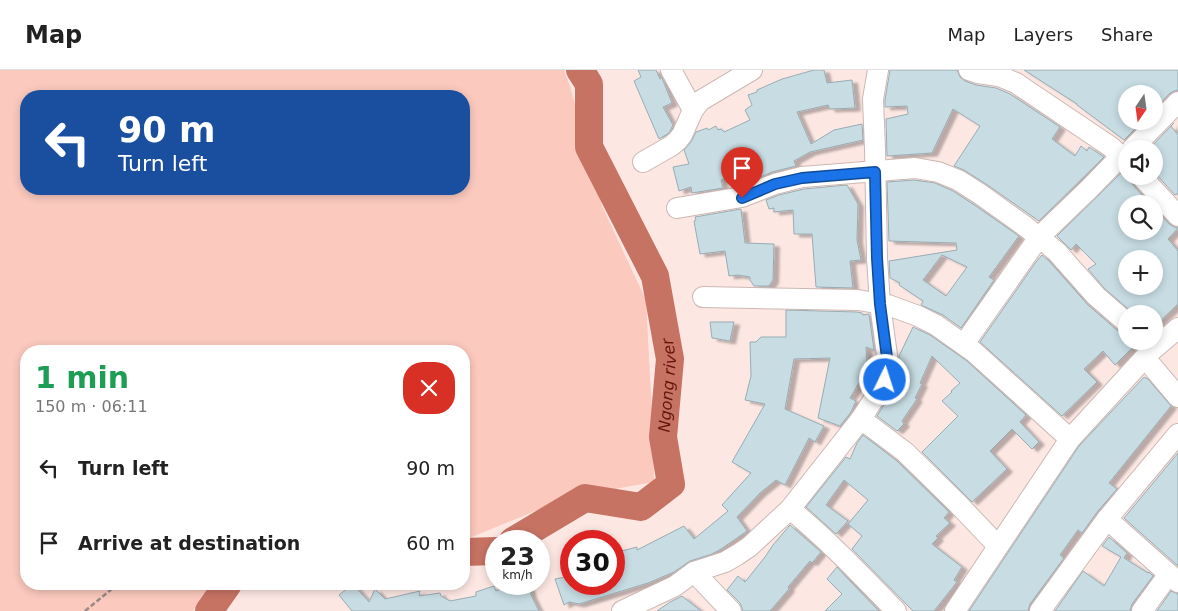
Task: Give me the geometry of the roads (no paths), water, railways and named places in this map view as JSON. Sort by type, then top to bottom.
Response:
[{"type":"street","points":[[671,70],[693,110]]},
{"type":"street","points":[[643,162],[677,141],[682,135],[693,110],[700,101],[752,70]]},
{"type":"street","points":[[622,611],[674,586],[694,572],[725,562],[756,540],[790,509],[861,419],[882,386],[888,365],[880,304],[877,258],[873,99],[878,70]]},
{"type":"street","points":[[969,70],[999,76],[1016,83],[1118,151]]},
{"type":"street","points":[[1141,140],[1178,102]]},
{"type":"street","points":[[964,344],[1039,237],[1118,163]]},
{"type":"street","points":[[678,208],[742,198],[775,184],[802,178],[916,168],[938,172],[958,180],[980,194],[1039,237],[1057,252],[1096,296],[1118,315]]},
{"type":"street","points":[[1149,185],[1178,216]]},
{"type":"street","points":[[703,296],[858,300],[888,305],[918,316],[936,325],[974,352],[1070,439]]},
{"type":"street","points":[[955,611],[1070,439],[1146,351],[1178,328]]},
{"type":"street","points":[[1146,351],[1178,398]]},
{"type":"street","points":[[861,419],[905,452],[998,546]]},
{"type":"street","points":[[1040,611],[1107,519],[1178,434]]},
{"type":"street","points":[[790,509],[839,553],[896,611]]},
{"type":"street","points":[[1107,519],[1174,578],[1142,611]]},
{"type":"street","points":[[694,572],[730,611]]},
{"type":"waterway","name":"Ngong river","points":[[531,530],[585,498],[641,507],[671,484],[663,437],[670,359],[655,276],[589,147],[589,84],[580,70]]},
{"type":"waterway","name":"Ngong river","points":[[470,552],[485,551]]},
{"type":"waterway","name":"Ngong river","points":[[209,611],[224,590]]}]
